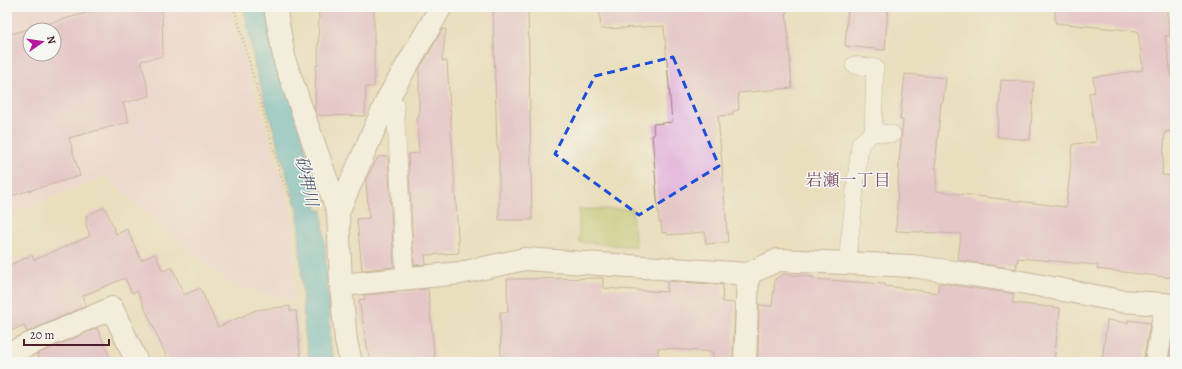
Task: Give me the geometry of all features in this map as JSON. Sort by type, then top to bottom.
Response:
[{"type":"street","points":[[275,7],[285,62],[338,212],[341,285],[346,341],[351,362]]},
{"type":"street","points":[[338,212],[388,98],[441,7]]},
{"type":"street","points":[[341,285],[460,273],[524,259],[748,274],[778,260],[912,266],[1021,282],[1121,301],[1170,305],[1156,362]]},
{"type":"street","points":[[745,362],[748,274]]},
{"type":"street","points":[[7,354],[112,308],[137,362]]},
{"type":"lane","points":[[847,264],[860,144],[873,132],[876,68],[854,65]]},
{"type":"lane","points":[[388,98],[394,104],[405,278]]},
{"type":"lane","points":[[873,132],[892,134]]},
{"type":"path","points":[[234,7],[281,176],[289,195],[307,194]]},
{"type":"highlighted area","points":[[673,57],[719,166],[639,215],[555,154],[595,76]]},
{"type":"shaded area","points":[[7,7],[232,7],[232,17],[293,218],[295,301],[231,285],[105,176],[7,216]]},
{"type":"green space","points":[[579,209],[632,209],[636,247],[579,242]]},
{"type":"water","name":"砂押川","points":[[244,7],[269,7],[309,163],[317,210],[322,210],[330,318],[330,340],[334,362],[310,362],[305,336],[298,213],[255,67]]},
{"type":"building","points":[[108,7],[162,7],[163,56],[141,61],[150,96],[123,103],[129,122],[69,138],[80,176],[7,197],[7,35],[22,31],[22,62],[62,62],[62,22],[54,22]]},
{"type":"building","points":[[319,7],[374,7],[374,87],[366,87],[365,116],[317,115],[315,110],[316,65],[318,65]]},
{"type":"building","points":[[599,7],[786,7],[792,88],[738,93],[739,110],[733,111],[733,115],[718,116],[728,242],[706,244],[705,232],[667,235],[667,232],[662,233],[661,222],[659,222],[652,135],[654,135],[653,124],[672,122],[664,26],[601,29]]},
{"type":"building","points":[[848,7],[888,7],[885,50],[845,46]]},
{"type":"building","points":[[1055,7],[1166,7],[1170,36],[1165,36],[1175,98],[1175,130],[1165,132],[1162,175],[1175,176],[1175,278],[1097,269],[1098,265],[1018,258],[1016,269],[958,260],[961,234],[896,231],[899,163],[903,120],[900,120],[905,74],[946,78],[943,102],[941,102],[935,168],[937,168],[936,191],[1066,207],[1073,144],[1097,142],[1089,93],[1095,92],[1093,77],[1143,70],[1138,31],[1055,23]]},
{"type":"building","points":[[493,10],[528,10],[532,220],[499,220],[499,148],[497,148]]},
{"type":"building","points":[[443,29],[446,29],[442,61],[447,61],[459,253],[425,255],[426,264],[414,265],[408,154],[419,153],[417,117],[419,117],[419,70]]},
{"type":"building","points":[[1001,80],[1034,82],[1030,140],[997,137]]},
{"type":"building","points":[[388,156],[394,267],[362,270],[357,219],[369,218],[366,180],[378,157]]},
{"type":"building","points":[[105,207],[116,234],[127,229],[141,260],[155,254],[163,271],[172,267],[184,295],[200,288],[218,327],[256,310],[290,306],[290,311],[296,311],[301,362],[169,362],[137,291],[132,293],[125,278],[82,296],[86,306],[27,332],[24,325],[7,333],[7,266],[32,255],[34,260],[90,236],[86,225],[86,216]]},
{"type":"building","points":[[783,274],[814,277],[813,279],[885,284],[885,286],[938,293],[939,283],[1014,294],[1012,303],[1060,308],[1054,362],[760,362],[760,360],[758,360],[759,305],[772,306],[775,279]]},
{"type":"building","points":[[603,278],[603,288],[667,292],[667,281],[723,285],[722,302],[735,303],[733,359],[713,358],[713,352],[658,348],[658,362],[501,362],[500,312],[508,312],[507,279]]},
{"type":"building","points":[[428,289],[435,362],[370,362],[359,300],[365,299],[364,295]]},
{"type":"building","points":[[1107,320],[1128,323],[1128,320],[1150,323],[1143,362],[1102,362]]},
{"type":"building","points":[[1175,326],[1175,357],[1170,356]]},
{"type":"building","points":[[97,328],[112,362],[41,362],[37,354]]},
{"type":"district","name":"岩瀬一丁目","points":[[848,180]]}]
